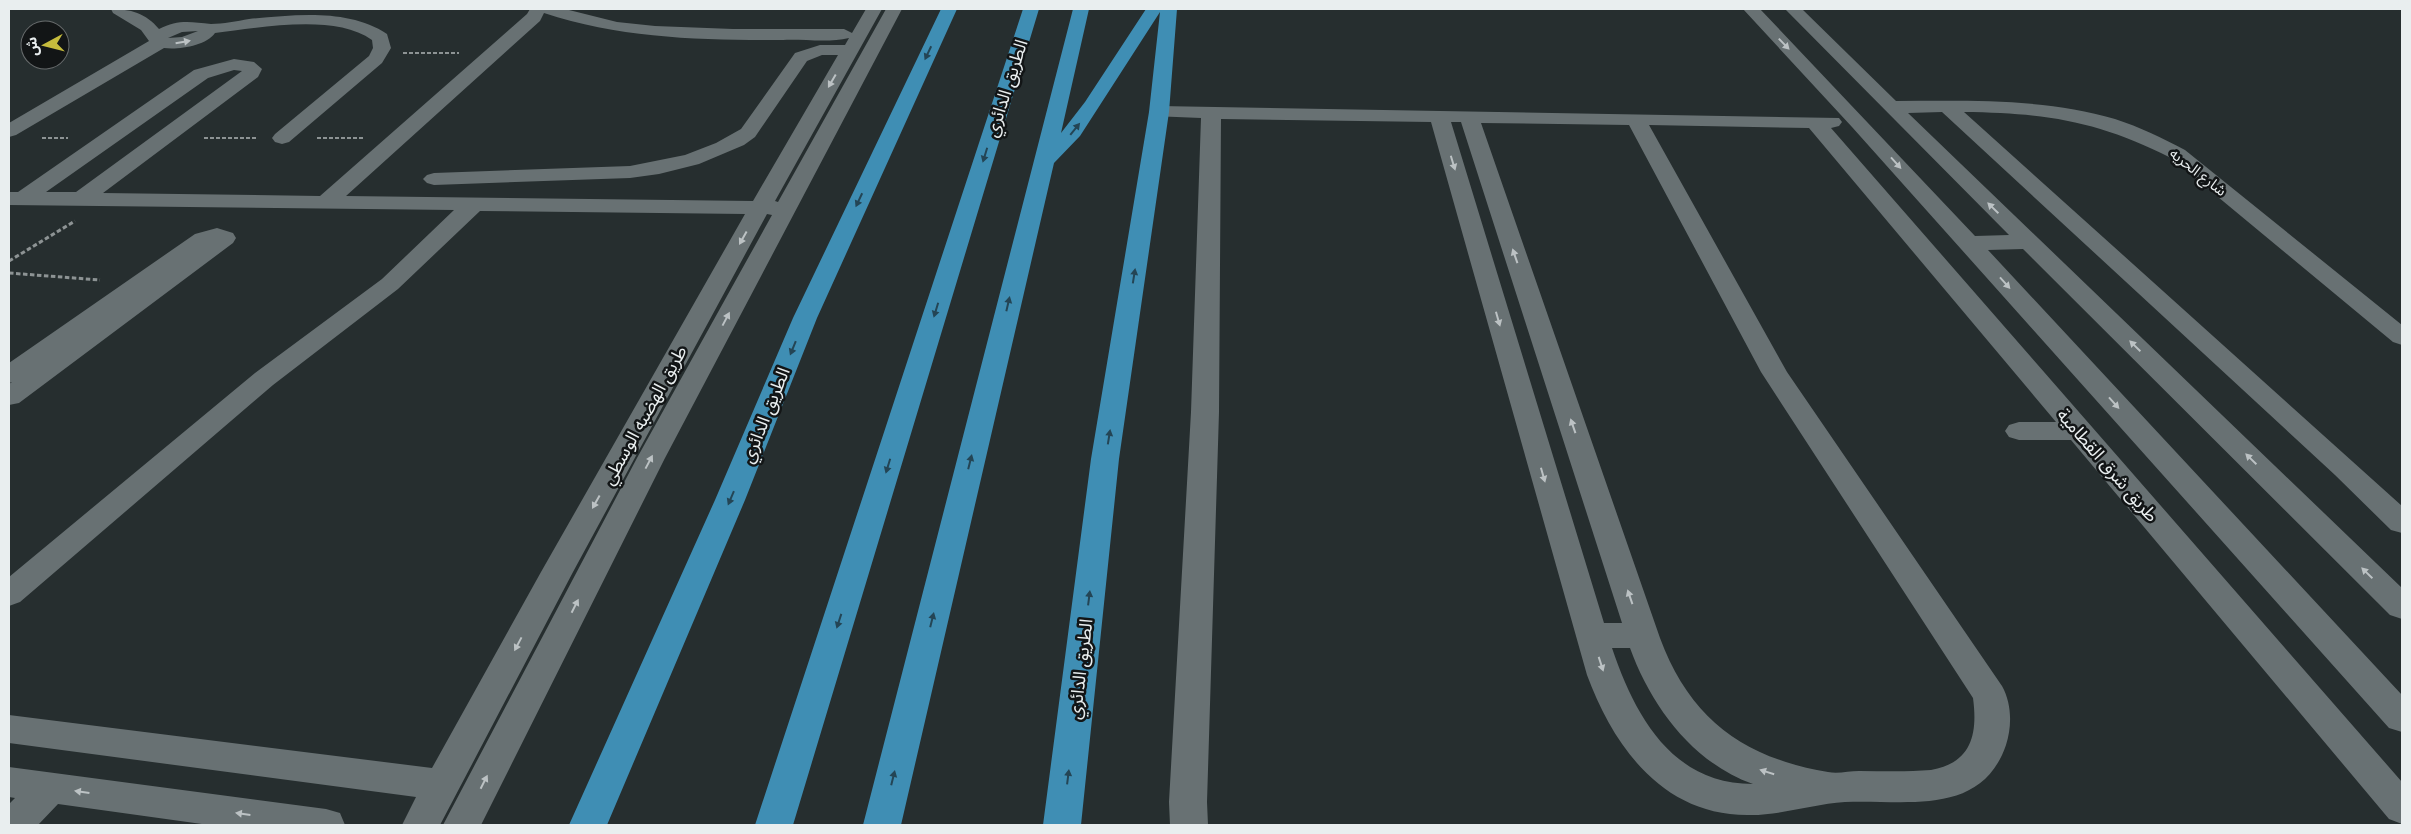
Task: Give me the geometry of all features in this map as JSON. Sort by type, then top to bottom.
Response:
[{"type":"highway","name":"الطريق الدائري","points":[[588,825],[730,500],[805,318],[949,9]]},
{"type":"highway","name":"الطريق الدائري","points":[[774,825],[1031,9]]},
{"type":"highway","points":[[882,825],[1041,164],[1081,9]]},
{"type":"highway","points":[[1041,164],[1073,132],[1154,9]]},
{"type":"highway","name":"الطريق الدائري","points":[[1062,825],[1105,459],[1159,112],[1169,9]]},
{"type":"street","points":[[119,9],[147,26],[159,40],[174,43],[192,40],[206,34],[200,27]]},
{"type":"street","points":[[327,201],[534,17],[538,9]]},
{"type":"street","points":[[549,9],[597,23],[650,30],[855,42]]},
{"type":"street","name":"طريق الهضبه الوسطي","points":[[462,825],[651,458],[772,208],[855,42],[874,9]]},
{"type":"street","name":"طريق الهضبه الوسطي","points":[[422,825],[557,572],[772,208],[894,9]]},
{"type":"street","points":[[1751,9],[1859,123],[2402,718]]},
{"type":"street","points":[[1793,9],[1890,107],[2402,607]]},
{"type":"street","points":[[166,16],[200,27],[292,22],[345,22],[376,33],[383,43],[380,53],[282,138]]},
{"type":"street","points":[[9,131],[159,40]]},
{"type":"street","points":[[434,179],[630,172],[655,170],[679,163],[737,140],[748,132],[801,57],[820,50],[855,42]]},
{"type":"street","points":[[16,198],[109,138],[201,74],[239,64],[253,69],[251,73],[81,198]]},
{"type":"street","name":"شارع الحريه","points":[[1890,107],[2019,107],[2056,111],[2111,124],[2164,146],[2178,154],[2402,337]]},
{"type":"street","points":[[1948,107],[2338,461],[2402,523]]},
{"type":"street","points":[[1159,112],[1859,123]]},
{"type":"street","points":[[1189,825],[1188,802],[1205,412],[1211,112]]},
{"type":"street","points":[[1439,116],[1591,635],[1614,704],[1634,737],[1672,774],[1694,787],[1727,798],[1765,799],[1832,788],[1922,786],[1945,782],[1963,775],[1977,764],[1992,738],[1994,718],[1990,696],[1774,372],[1636,119]]},
{"type":"street","points":[[1469,117],[1643,636],[1670,696],[1686,716],[1707,736],[1728,752],[1760,770],[1832,788]]},
{"type":"street","name":"طريق شرق القطامية","points":[[1815,122],[2402,808]]},
{"type":"street","points":[[16,198],[772,208]]},
{"type":"street","points":[[1464,202],[1498,203]]},
{"type":"street","points":[[9,594],[264,379],[395,280],[475,203]]},
{"type":"street","points":[[9,375],[203,239],[217,235],[225,238],[9,397]]},
{"type":"street","points":[[1969,243],[2028,242]]},
{"type":"street","points":[[1509,359],[1550,359]]},
{"type":"street","points":[[2022,435],[2083,435]]},
{"type":"street","points":[[1591,635],[1643,636]]},
{"type":"street","points":[[9,729],[442,785]]},
{"type":"street","points":[[9,782],[326,825]]},
{"type":"street","points":[[14,825],[50,788]]},
{"type":"path","points":[[380,53],[492,53]]},
{"type":"path","points":[[36,138],[109,138]]},
{"type":"path","points":[[9,261],[112,199]]},
{"type":"path","points":[[9,273],[140,283]]}]
